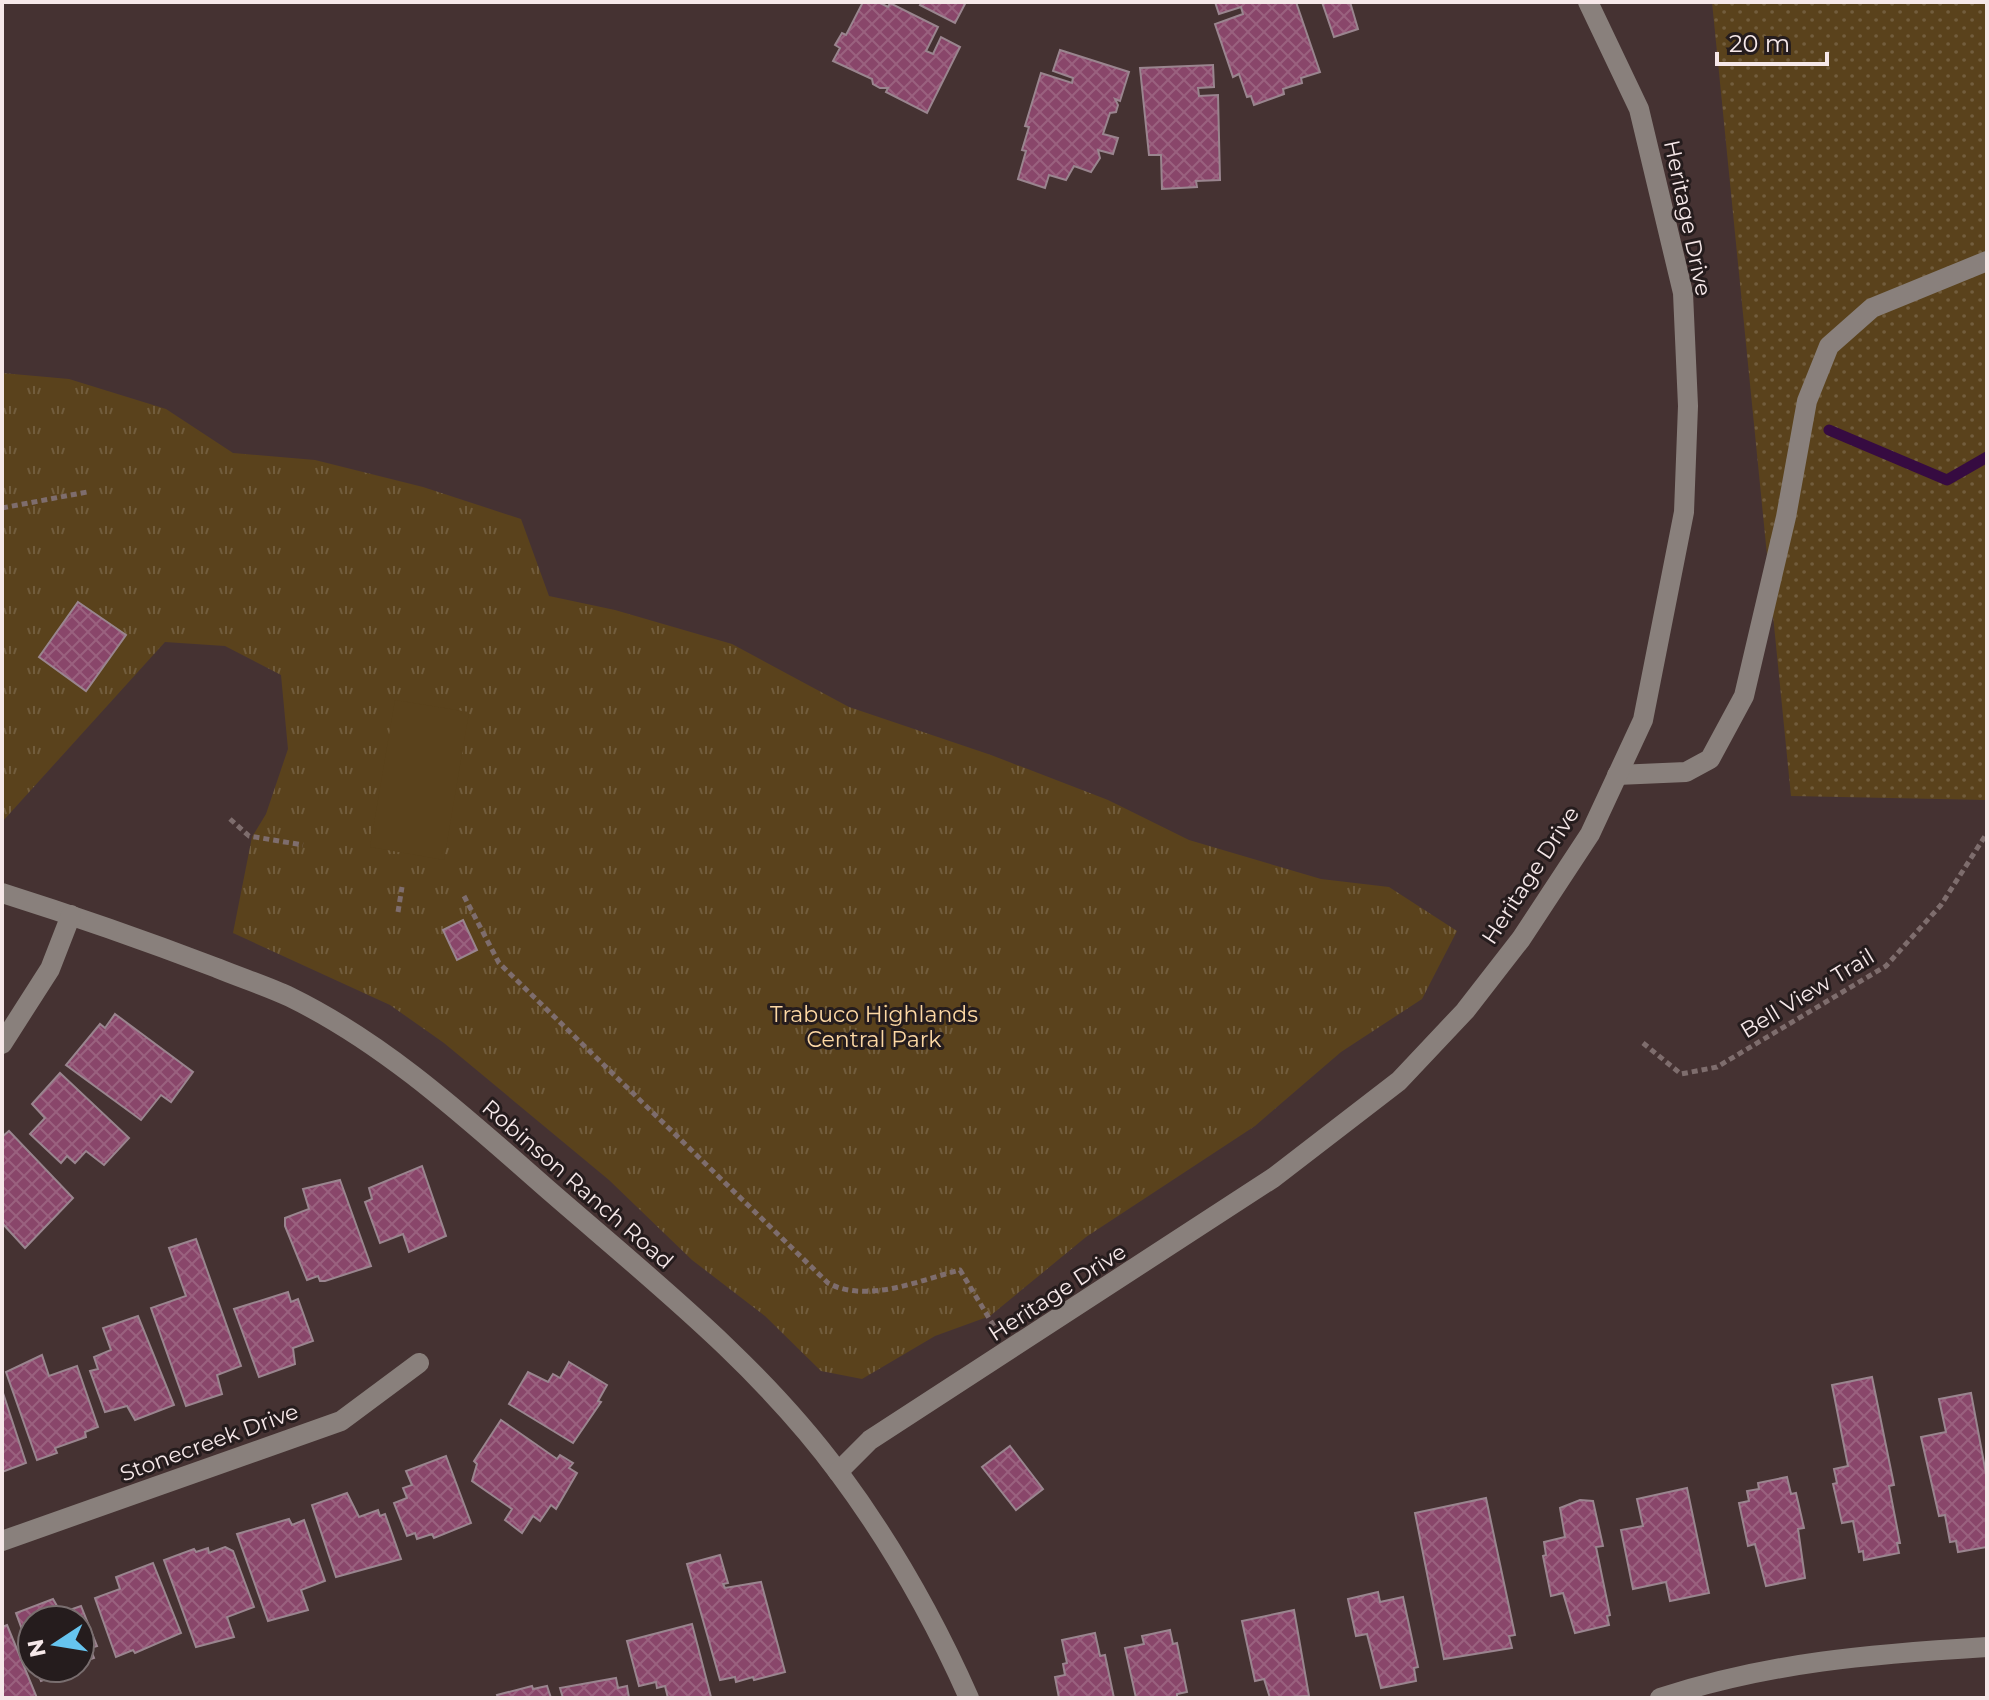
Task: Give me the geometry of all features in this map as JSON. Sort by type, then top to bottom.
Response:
[{"type":"street","name":"Heritage Drive","points":[[838,1472],[870,1440],[1273,1178],[1399,1081],[1465,1011],[1521,939],[1590,834],[1643,720],[1684,512],[1688,406],[1683,293],[1639,109],[1588,2]]},
{"type":"street","points":[[1617,775],[1686,772],[1710,759],[1744,696],[1786,517],[1807,401],[1829,346],[1872,308],[1987,261]]},
{"type":"street","name":"Robinson Ranch Road","points":[[2,893],[71,915],[289,996],[364,1039],[447,1101],[702,1324],[784,1409],[838,1472],[937,1626],[969,1698]]},
{"type":"street","points":[[2,1044],[50,969],[71,915]]},
{"type":"street","name":"Stonecreek Drive","points":[[2,1541],[341,1421],[419,1363]]},
{"type":"street","points":[[1660,1698],[1721,1678],[1854,1655],[1987,1647]]},
{"type":"path","points":[[2,508],[87,492]]},
{"type":"path","points":[[230,819],[249,836],[303,845]]},
{"type":"path","name":"Bell View Trail","points":[[1643,1043],[1681,1074],[1717,1067],[1886,966],[1941,905],[1987,833]]},
{"type":"path","points":[[398,912],[402,887]]},
{"type":"path","points":[[464,896],[499,963],[828,1283],[844,1292],[864,1293],[960,1270],[990,1316]]},
{"type":"green space","points":[[1712,2],[1987,2],[1987,800],[1791,796]]},
{"type":"green space","name":"Trabuco Highlands Central Park","points":[[2,373],[69,379],[166,409],[233,453],[315,460],[423,487],[521,519],[549,596],[615,610],[732,644],[849,707],[991,755],[1108,800],[1189,840],[1321,879],[1389,887],[1457,931],[1422,999],[1341,1052],[1255,1126],[1086,1237],[990,1316],[935,1336],[862,1379],[821,1371],[765,1316],[692,1260],[609,1180],[444,1043],[390,1005],[233,933],[252,837],[266,814],[288,749],[281,675],[225,646],[165,642],[2,822]]},
{"type":"green space","points":[[395,700],[469,712],[444,860],[370,847]]},
{"type":"building","points":[[863,2],[878,2],[888,7],[890,3],[938,27],[926,51],[933,54],[941,37],[960,47],[927,113],[886,92],[888,88],[873,84],[872,79],[833,61],[840,48],[835,45],[842,33],[846,35]]},
{"type":"building","points":[[922,2],[966,2],[955,23],[920,5]]},
{"type":"building","points":[[1215,2],[1296,2],[1320,72],[1301,78],[1302,83],[1283,89],[1284,94],[1254,105],[1251,96],[1247,97],[1239,74],[1233,77],[1215,24],[1243,14],[1241,7],[1219,14]]},
{"type":"building","points":[[1322,2],[1350,2],[1358,29],[1334,37]]},
{"type":"building","points":[[1060,50],[1129,72],[1120,101],[1115,99],[1118,105],[1116,112],[1110,113],[1103,134],[1118,138],[1113,154],[1098,150],[1100,158],[1091,172],[1074,166],[1066,180],[1049,175],[1045,188],[1018,179],[1026,151],[1022,150],[1029,127],[1025,126],[1041,73],[1072,83],[1073,78],[1053,71]]},
{"type":"building","points":[[1213,65],[1214,87],[1198,88],[1199,96],[1218,95],[1220,180],[1196,181],[1197,187],[1162,189],[1161,155],[1149,155],[1140,68]]},
{"type":"building","points":[[78,602],[126,635],[86,691],[39,657]]},
{"type":"building","points":[[463,920],[477,950],[457,960],[443,930]]},
{"type":"building","points":[[115,1014],[193,1072],[171,1102],[161,1095],[141,1120],[66,1065],[100,1024],[105,1028]]},
{"type":"building","points":[[60,1073],[129,1138],[104,1165],[86,1151],[75,1163],[67,1156],[61,1163],[30,1134],[45,1118],[32,1104]]},
{"type":"building","points":[[9,1131],[73,1198],[25,1248],[2,1223],[2,1137]]},
{"type":"building","points":[[422,1166],[446,1236],[409,1252],[403,1234],[380,1243],[365,1202],[372,1199],[369,1188]]},
{"type":"building","points":[[340,1180],[371,1266],[325,1281],[320,1281],[318,1276],[307,1280],[285,1226],[285,1218],[309,1209],[303,1189]]},
{"type":"building","points":[[196,1239],[241,1366],[217,1375],[222,1394],[186,1406],[151,1308],[186,1296],[169,1248]]},
{"type":"building","points":[[288,1292],[291,1302],[298,1299],[313,1341],[293,1348],[295,1364],[259,1377],[234,1309]]},
{"type":"building","points":[[138,1316],[174,1405],[135,1420],[127,1406],[105,1412],[90,1371],[98,1369],[94,1357],[111,1350],[103,1328]]},
{"type":"building","points":[[42,1355],[49,1376],[77,1366],[98,1427],[85,1432],[86,1437],[55,1448],[57,1453],[37,1460],[6,1372]]},
{"type":"building","points":[[569,1362],[607,1385],[598,1401],[601,1402],[573,1443],[509,1404],[528,1372],[548,1382],[553,1374],[560,1378]]},
{"type":"building","points":[[1872,1377],[1894,1485],[1889,1486],[1900,1543],[1897,1543],[1899,1553],[1864,1560],[1863,1551],[1859,1552],[1853,1521],[1842,1523],[1833,1484],[1837,1483],[1834,1469],[1848,1466],[1832,1385]]},
{"type":"building","points":[[2,1393],[26,1463],[2,1472]]},
{"type":"building","points":[[1971,1393],[1987,1479],[1987,1547],[1958,1552],[1956,1541],[1950,1542],[1945,1515],[1939,1516],[1921,1437],[1946,1432],[1939,1399]]},
{"type":"building","points":[[501,1420],[557,1459],[560,1455],[573,1463],[569,1468],[577,1473],[556,1509],[551,1505],[540,1521],[533,1516],[522,1533],[505,1520],[512,1509],[472,1481],[477,1464],[474,1461]]},
{"type":"building","points":[[1010,1446],[1043,1489],[1016,1510],[982,1467]]},
{"type":"building","points":[[446,1456],[471,1523],[434,1538],[432,1534],[417,1539],[415,1533],[407,1536],[394,1503],[407,1498],[403,1488],[412,1485],[406,1471]]},
{"type":"building","points":[[1787,1477],[1791,1494],[1796,1493],[1804,1528],[1798,1529],[1805,1578],[1766,1586],[1755,1544],[1748,1546],[1739,1503],[1749,1501],[1747,1491],[1759,1489],[1758,1483]]},
{"type":"building","points":[[1687,1488],[1709,1593],[1670,1601],[1666,1582],[1633,1589],[1621,1530],[1643,1526],[1637,1499]]},
{"type":"building","points":[[347,1493],[359,1517],[378,1510],[380,1516],[385,1514],[401,1559],[336,1577],[312,1505]]},
{"type":"building","points":[[1486,1498],[1515,1635],[1509,1636],[1512,1648],[1444,1659],[1415,1513]]},
{"type":"building","points":[[1580,1500],[1593,1501],[1603,1546],[1596,1547],[1610,1615],[1607,1616],[1609,1625],[1575,1633],[1563,1593],[1551,1596],[1543,1556],[1546,1555],[1544,1542],[1565,1537],[1560,1508]]},
{"type":"building","points":[[289,1519],[292,1525],[304,1520],[325,1581],[301,1590],[308,1610],[268,1621],[237,1534]]},
{"type":"building","points":[[225,1547],[233,1551],[254,1607],[227,1617],[234,1637],[196,1647],[164,1560],[194,1549],[196,1552],[208,1548],[209,1553]]},
{"type":"building","points":[[720,1555],[728,1583],[723,1584],[725,1588],[761,1582],[785,1672],[754,1680],[753,1677],[736,1682],[735,1677],[720,1680],[687,1564]]},
{"type":"building","points":[[153,1563],[181,1633],[135,1653],[133,1650],[116,1657],[95,1598],[120,1589],[116,1577]]},
{"type":"building","points":[[1378,1592],[1380,1602],[1403,1597],[1418,1667],[1414,1668],[1416,1681],[1381,1688],[1367,1634],[1356,1636],[1348,1599]]},
{"type":"building","points":[[53,1599],[56,1604],[40,1604]]},
{"type":"building","points":[[1294,1610],[1309,1696],[1270,1698],[1264,1679],[1255,1681],[1242,1621]]},
{"type":"building","points":[[692,1624],[711,1697],[668,1698],[665,1686],[657,1688],[656,1682],[639,1686],[627,1641]]},
{"type":"building","points":[[7,1625],[16,1647],[16,1684],[31,1684],[37,1698],[2,1698],[2,1627]]},
{"type":"building","points":[[1170,1630],[1173,1644],[1177,1643],[1187,1692],[1177,1694],[1177,1698],[1136,1698],[1125,1648],[1144,1644],[1142,1636]]},
{"type":"building","points":[[1095,1633],[1100,1656],[1105,1655],[1114,1698],[1059,1698],[1055,1677],[1065,1675],[1063,1664],[1067,1663],[1062,1640]]},
{"type":"building","points":[[616,1678],[618,1688],[627,1686],[629,1698],[563,1698],[560,1688]]},
{"type":"building","points":[[532,1686],[533,1689],[547,1686],[551,1698],[498,1698],[497,1695]]},
{"type":"waterway","points":[[1829,430],[1947,480],[1987,457]]}]
